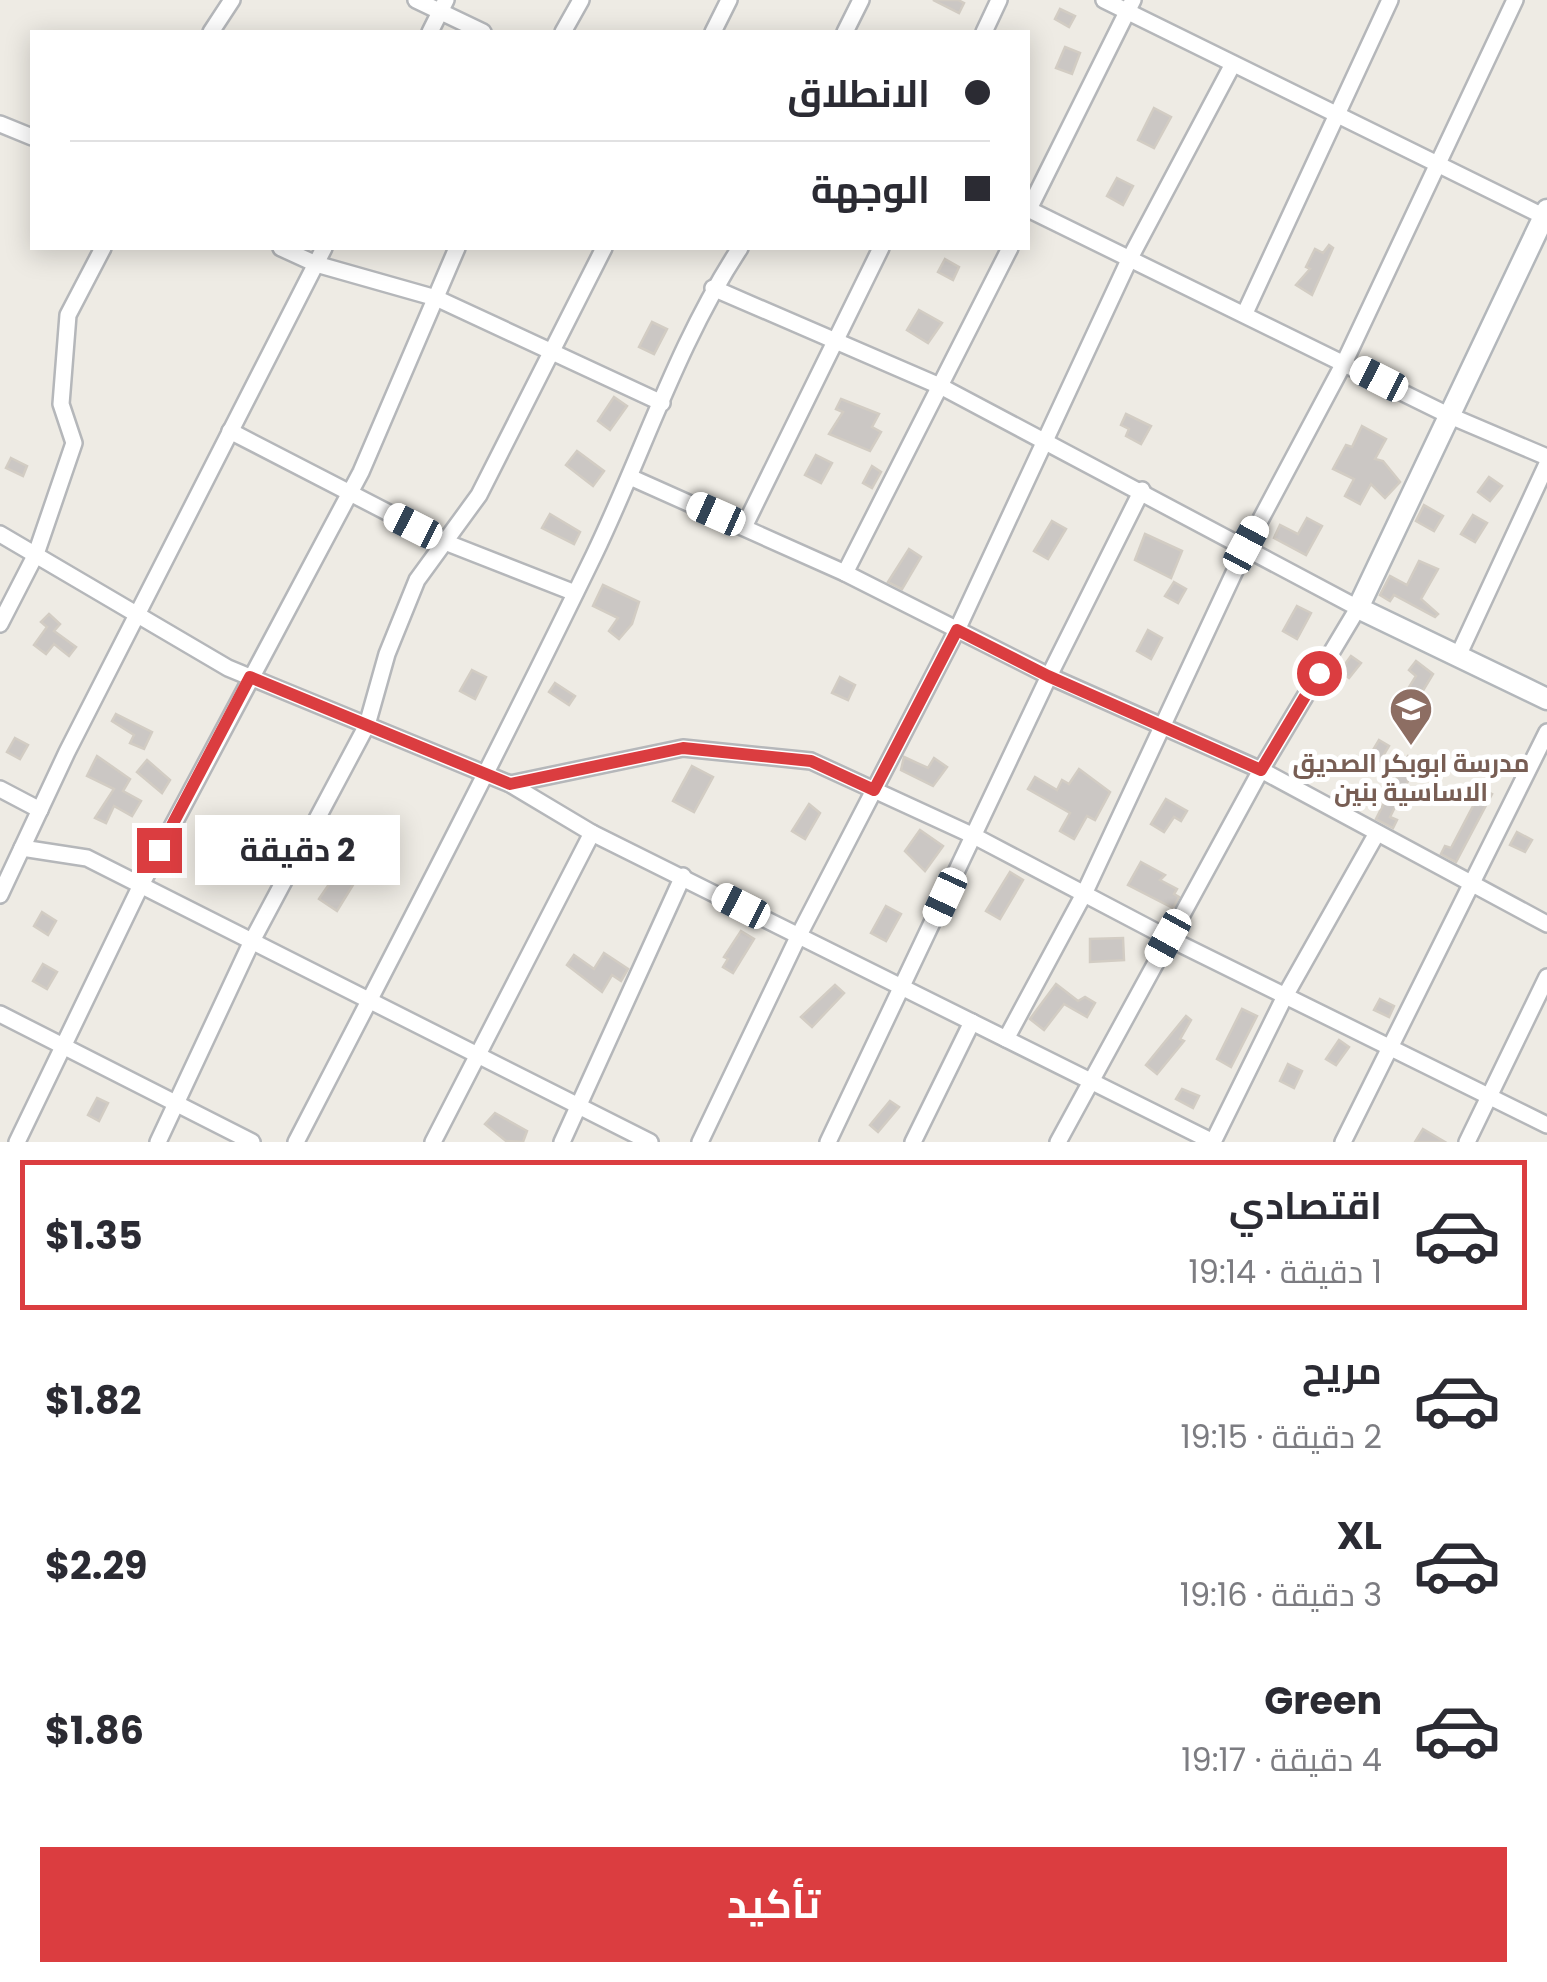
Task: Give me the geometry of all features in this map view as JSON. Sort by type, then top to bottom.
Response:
[{"type":"street","points":[[212,30],[232,0]]},
{"type":"street","points":[[416,0],[443,6],[479,30]]},
{"type":"street","points":[[564,30],[582,0]]},
{"type":"street","points":[[714,30],[730,0]]},
{"type":"street","points":[[846,30],[862,0]]},
{"type":"street","points":[[985,30],[999,0]]},
{"type":"street","points":[[1058,1142],[1261,770],[1358,608],[1546,215],[1233,64],[1130,6],[1104,0]]},
{"type":"street","points":[[1245,313],[1390,0]]},
{"type":"street","points":[[1006,1039],[1084,894],[1246,545],[1344,361],[1515,0]]},
{"type":"street","points":[[431,30],[443,6]]},
{"type":"street","points":[[1030,206],[1130,6]]},
{"type":"street","points":[[700,1142],[800,935],[957,630],[1048,442],[1130,258],[1233,64]]},
{"type":"street","points":[[0,124],[30,136]]},
{"type":"street","points":[[1030,211],[1448,415],[1547,456]]},
{"type":"street","points":[[0,624],[36,554],[74,443],[61,404],[68,315],[102,250]]},
{"type":"street","points":[[285,250],[316,264],[436,298],[662,403]]},
{"type":"street","points":[[0,895],[136,614],[323,250]]},
{"type":"street","points":[[17,1142],[141,885],[350,493],[456,250]]},
{"type":"street","points":[[158,1142],[252,941],[367,726],[387,654],[417,580],[479,495],[603,250]]},
{"type":"street","points":[[296,1142],[488,775],[630,476],[713,288],[739,250]]},
{"type":"street","points":[[744,527],[880,250]]},
{"type":"street","points":[[845,573],[1009,250]]},
{"type":"street","points":[[713,288],[942,388],[1142,490],[1358,608],[1547,699]]},
{"type":"street","points":[[230,431],[445,542],[575,594]]},
{"type":"street","points":[[1458,656],[1547,464]]},
{"type":"street","points":[[630,476],[845,573],[1048,676],[1261,770],[1547,924]]},
{"type":"street","points":[[828,1142],[1048,676],[1142,490]]},
{"type":"street","points":[[0,534],[250,677],[510,784],[592,833],[1213,1142],[1285,996],[1377,832]]},
{"type":"street","points":[[1343,1142],[1547,732]]},
{"type":"street","points":[[510,784],[683,748],[811,761],[974,836],[1168,938],[1547,1125]]},
{"type":"street","points":[[0,790],[40,810]]},
{"type":"street","points":[[434,1142],[592,833]]},
{"type":"street","points":[[22,848],[87,858],[650,1142]]},
{"type":"street","points":[[562,1142],[683,876]]},
{"type":"street","points":[[1467,1142],[1547,977]]},
{"type":"street","points":[[0,1014],[252,1142]]},
{"type":"street","points":[[913,1142],[972,1022]]},
{"type":"building","points":[[933,0],[958,0],[964,3],[959,13]]},
{"type":"building","points":[[1060,9],[1075,16],[1069,27],[1055,19]]},
{"type":"building","points":[[1065,47],[1080,53],[1072,74],[1056,68]]},
{"type":"building","points":[[1154,108],[1171,117],[1154,148],[1138,140]]},
{"type":"building","points":[[1117,178],[1133,186],[1123,205],[1107,196]]},
{"type":"building","points":[[1329,245],[1333,248],[1312,295],[1296,285],[1310,269],[1306,267],[1315,249],[1323,253]]},
{"type":"building","points":[[945,259],[959,267],[953,280],[938,272]]},
{"type":"building","points":[[919,310],[942,323],[928,343],[907,330]]},
{"type":"building","points":[[652,322],[667,329],[654,354],[639,347]]},
{"type":"building","points":[[614,397],[627,406],[610,430],[598,421]]},
{"type":"building","points":[[841,399],[879,414],[872,427],[881,432],[870,451],[829,434],[843,412],[836,409]]},
{"type":"building","points":[[1126,414],[1151,426],[1141,444],[1126,436],[1129,429],[1121,425]]},
{"type":"building","points":[[1362,426],[1386,439],[1375,459],[1383,461],[1400,482],[1385,498],[1371,484],[1360,504],[1345,496],[1354,479],[1333,469],[1346,445],[1352,447]]},
{"type":"building","points":[[577,451],[604,471],[593,486],[566,465]]},
{"type":"building","points":[[816,455],[832,463],[821,483],[805,475]]},
{"type":"building","points":[[11,458],[27,466],[23,476],[6,468]]},
{"type":"building","points":[[872,466],[881,472],[872,488],[863,483]]},
{"type":"building","points":[[1489,477],[1502,486],[1490,501],[1478,492]]},
{"type":"building","points":[[1424,505],[1443,516],[1434,531],[1416,521]]},
{"type":"building","points":[[550,514],[580,532],[574,544],[542,528]]},
{"type":"building","points":[[1473,515],[1487,523],[1475,542],[1461,534]]},
{"type":"building","points":[[1307,518],[1322,526],[1306,555],[1274,538],[1280,525],[1298,534]]},
{"type":"building","points":[[1052,521],[1066,529],[1048,559],[1034,551]]},
{"type":"building","points":[[1145,534],[1182,551],[1171,578],[1135,560]]},
{"type":"building","points":[[909,549],[921,557],[902,589],[888,582]]},
{"type":"building","points":[[1419,561],[1438,569],[1421,599],[1438,614],[1435,617],[1394,595],[1390,601],[1380,595],[1390,576],[1407,585]]},
{"type":"building","points":[[1174,582],[1186,589],[1178,603],[1165,596]]},
{"type":"building","points":[[603,585],[639,602],[632,624],[619,639],[609,631],[618,618],[593,606]]},
{"type":"building","points":[[1297,606],[1311,613],[1297,639],[1283,631]]},
{"type":"building","points":[[49,614],[60,624],[54,631],[76,647],[69,656],[54,644],[46,654],[34,645],[47,627],[41,622]]},
{"type":"building","points":[[1148,630],[1162,638],[1151,659],[1137,651]]},
{"type":"building","points":[[1351,656],[1361,663],[1349,678],[1340,671]]},
{"type":"building","points":[[1416,661],[1433,674],[1410,712],[1398,705],[1416,676],[1409,670]]},
{"type":"building","points":[[472,670],[486,677],[475,699],[460,691]]},
{"type":"building","points":[[840,677],[855,685],[848,700],[832,693]]},
{"type":"building","points":[[555,683],[575,696],[569,705],[549,692]]},
{"type":"building","points":[[116,714],[152,732],[144,749],[130,743],[134,735],[112,721]]},
{"type":"building","points":[[15,738],[28,745],[20,759],[7,752]]},
{"type":"building","points":[[1379,740],[1389,746],[1380,761],[1370,755]]},
{"type":"building","points":[[97,756],[130,779],[123,791],[141,801],[132,816],[114,806],[106,823],[95,818],[114,789],[87,776]]},
{"type":"building","points":[[1408,756],[1419,759],[1390,817],[1397,820],[1393,828],[1376,819]]},
{"type":"building","points":[[904,757],[928,768],[934,758],[947,767],[933,786],[901,770]]},
{"type":"building","points":[[147,760],[170,780],[162,793],[137,772]]},
{"type":"building","points":[[692,766],[713,777],[694,812],[673,801]]},
{"type":"building","points":[[1079,769],[1110,792],[1095,820],[1087,816],[1074,839],[1060,831],[1070,813],[1028,789],[1035,777],[1057,790],[1062,780],[1069,784]]},
{"type":"building","points":[[1482,789],[1492,794],[1456,862],[1441,854],[1445,846],[1451,848]]},
{"type":"building","points":[[1166,799],[1187,811],[1181,821],[1174,817],[1164,832],[1151,824]]},
{"type":"building","points":[[809,804],[820,813],[805,839],[792,831]]},
{"type":"building","points":[[920,830],[943,846],[925,871],[905,851]]},
{"type":"building","points":[[1517,832],[1532,840],[1525,852],[1510,845]]},
{"type":"building","points":[[1141,862],[1165,875],[1160,880],[1177,889],[1174,894],[1179,897],[1173,908],[1128,885]]},
{"type":"building","points":[[1010,872],[1023,880],[1000,919],[986,911]]},
{"type":"building","points":[[336,874],[353,885],[337,911],[319,899]]},
{"type":"building","points":[[886,906],[901,914],[886,941],[871,933]]},
{"type":"building","points":[[42,912],[56,921],[48,935],[34,926]]},
{"type":"building","points":[[741,931],[754,939],[733,973],[723,967],[728,959],[724,957]]},
{"type":"building","points":[[1123,938],[1124,960],[1090,962],[1090,939]]},
{"type":"building","points":[[604,953],[628,969],[621,981],[612,975],[602,992],[567,965],[574,955],[594,969]]},
{"type":"building","points":[[43,964],[57,972],[47,989],[33,981]]},
{"type":"building","points":[[1056,984],[1078,1001],[1085,997],[1095,1003],[1087,1017],[1064,1004],[1044,1030],[1030,1019]]},
{"type":"building","points":[[835,985],[844,993],[812,1027],[801,1017]]},
{"type":"building","points":[[1380,999],[1394,1006],[1389,1017],[1374,1010]]},
{"type":"building","points":[[1242,1009],[1257,1016],[1231,1067],[1217,1059]]},
{"type":"building","points":[[1186,1016],[1191,1020],[1180,1039],[1184,1041],[1157,1074],[1146,1065]]},
{"type":"building","points":[[1339,1040],[1349,1047],[1336,1065],[1326,1059]]},
{"type":"building","points":[[1288,1064],[1302,1071],[1294,1088],[1280,1081]]},
{"type":"building","points":[[1182,1089],[1199,1096],[1193,1108],[1176,1099]]},
{"type":"building","points":[[97,1098],[108,1103],[99,1121],[88,1115]]},
{"type":"building","points":[[890,1101],[899,1107],[878,1132],[870,1125]]},
{"type":"building","points":[[495,1113],[527,1131],[523,1142],[506,1141],[485,1124]]},
{"type":"building","points":[[1423,1129],[1445,1142],[1415,1142]]},
{"type":"place","name":"مدرسة ابوبكر الصديق الاساسية بنين","points":[[1411,747]]},
{"type":"route","points":[[159,850],[250,677],[510,784],[683,748],[811,761],[874,790],[957,630],[1048,676],[1261,770],[1319,673]]}]
